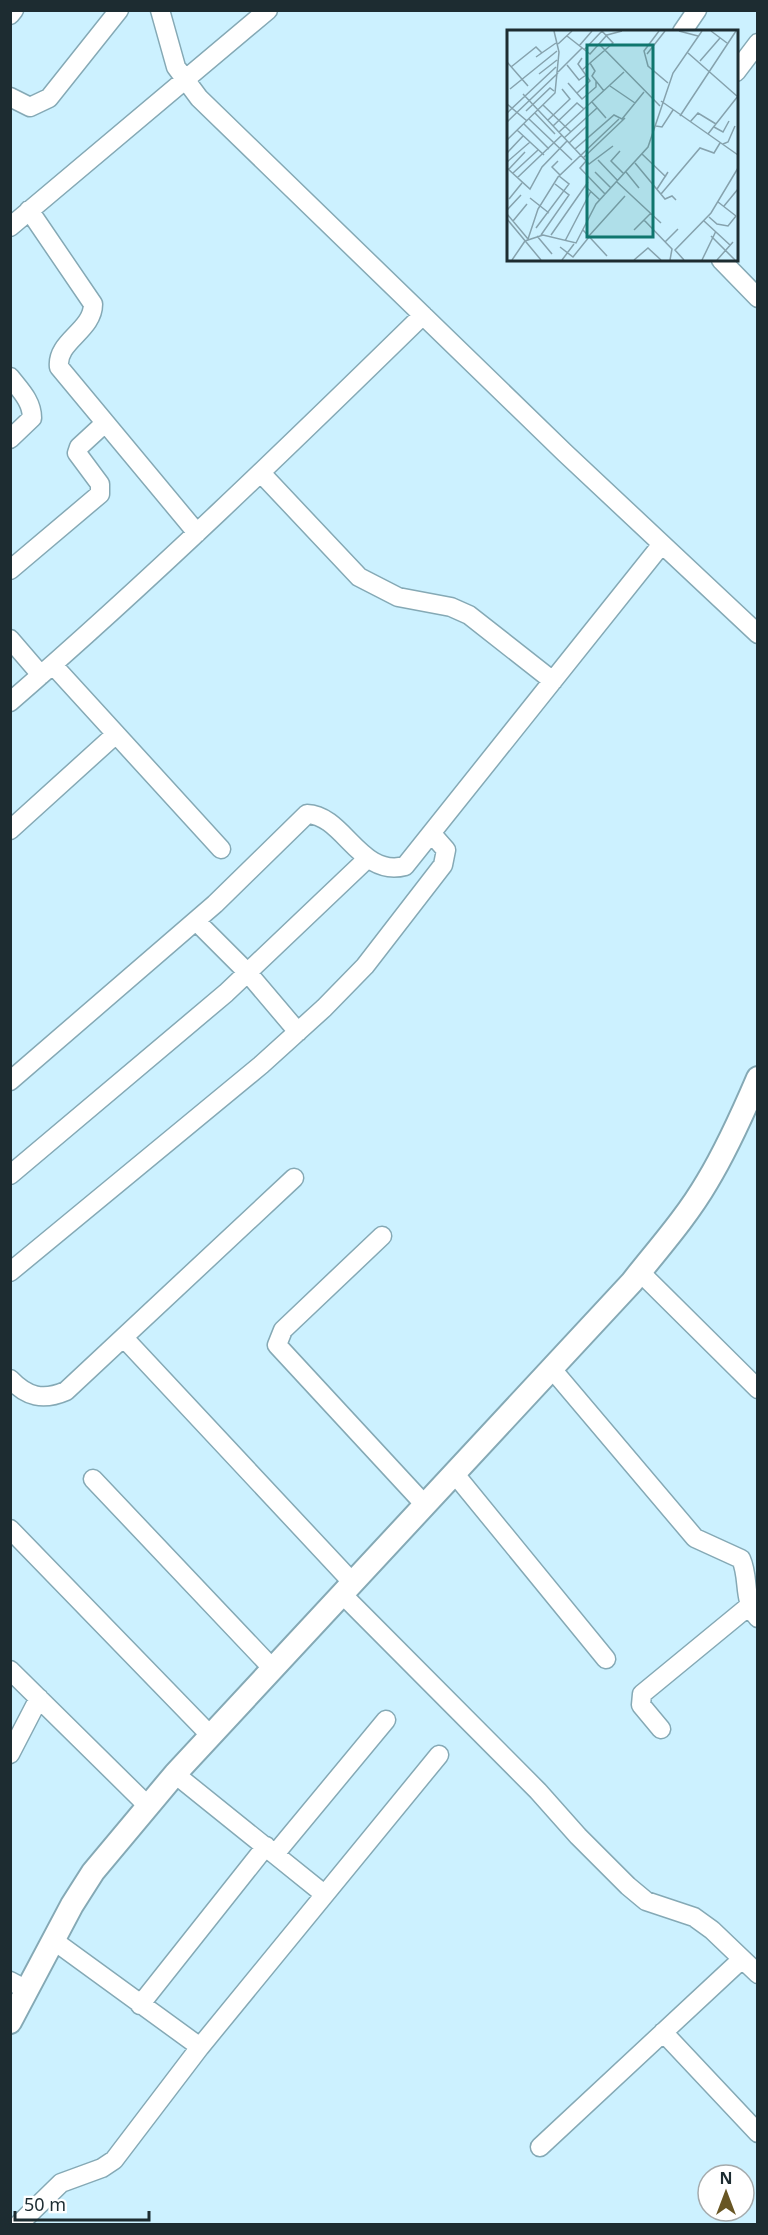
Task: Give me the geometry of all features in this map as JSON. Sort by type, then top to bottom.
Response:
[{"type":"street","points":[[10,15],[14,10]]},
{"type":"street","points":[[10,97],[30,107],[49,98],[119,10]]},
{"type":"street","points":[[160,10],[172,55],[184,81],[423,315],[758,634]]},
{"type":"street","points":[[10,227],[268,10]]},
{"type":"street","points":[[683,30],[695,11]]},
{"type":"street","points":[[738,69],[758,43]]},
{"type":"street","points":[[29,210],[93,304],[90,321],[65,348],[59,360],[59,367],[198,533]]},
{"type":"street","points":[[722,261],[758,298]]},
{"type":"street","points":[[10,702],[198,533],[423,315]]},
{"type":"street","points":[[10,377],[32,408],[32,418],[10,439]]},
{"type":"street","points":[[10,570],[100,494],[100,484],[78,453],[79,447],[105,423]]},
{"type":"street","points":[[261,473],[359,577],[398,597],[451,607],[469,615],[553,681]]},
{"type":"street","points":[[10,1081],[196,921],[307,814],[321,817],[368,858],[385,867],[405,866],[662,544]]},
{"type":"street","points":[[10,639],[116,734],[221,849]]},
{"type":"street","points":[[10,830],[116,734]]},
{"type":"street","points":[[10,1272],[297,1032],[364,966],[443,865],[446,850],[432,834]]},
{"type":"street","points":[[10,1174],[248,973],[368,858]]},
{"type":"street","points":[[196,921],[248,973],[297,1032]]},
{"type":"street","points":[[10,2022],[19,1985],[53,1940],[93,1872],[147,1805],[552,1369],[640,1272],[676,1228],[707,1182],[743,1114],[758,1078]]},
{"type":"street","points":[[10,1378],[20,1388],[35,1396],[50,1398],[66,1391],[294,1178]]},
{"type":"street","points":[[382,1236],[283,1330],[277,1345],[425,1505]]},
{"type":"street","points":[[640,1272],[758,1389]]},
{"type":"street","points":[[123,1338],[347,1588],[578,1836],[646,1901],[694,1917],[712,1930],[758,1974]]},
{"type":"street","points":[[552,1369],[695,1538],[737,1555],[744,1567],[751,1571],[753,1612],[642,1694],[641,1705],[662,1729]]},
{"type":"street","points":[[454,1473],[606,1659]]},
{"type":"street","points":[[93,1479],[273,1669]]},
{"type":"street","points":[[10,1529],[210,1736]]},
{"type":"street","points":[[10,1670],[147,1805]]},
{"type":"street","points":[[10,1754],[39,1698]]},
{"type":"street","points":[[140,2005],[271,1850],[386,1720]]},
{"type":"street","points":[[19,2224],[61,2183],[102,2168],[114,2160],[200,2047],[439,1755]]},
{"type":"street","points":[[175,1774],[324,1894]]},
{"type":"street","points":[[53,1940],[200,2047]]},
{"type":"street","points":[[540,2147],[742,1959]]},
{"type":"street","points":[[663,2032],[758,2133]]}]
